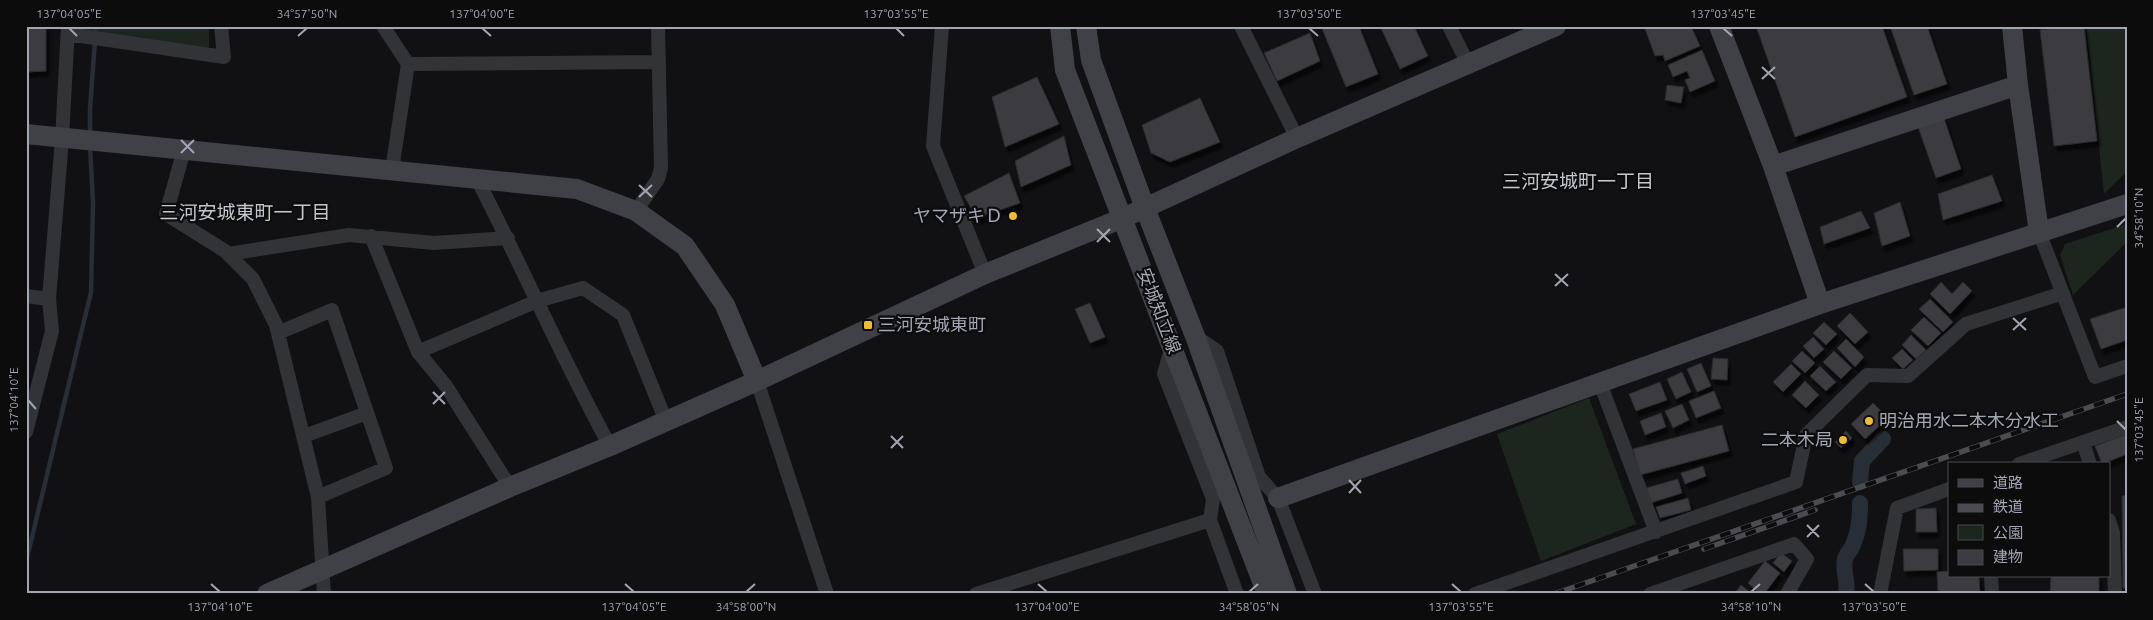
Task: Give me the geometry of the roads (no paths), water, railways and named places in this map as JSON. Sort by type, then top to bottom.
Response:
[{"type":"street","points":[[26,432],[52,331],[49,299],[62,139],[68,30],[224,57],[221,26]]},
{"type":"street","points":[[383,26],[408,64],[392,170]]},
{"type":"street","points":[[636,211],[658,179],[662,168],[658,26]]},
{"type":"street","points":[[942,26],[933,146],[985,274]]},
{"type":"street","name":"安城知立線","points":[[1060,26],[1065,70],[1267,594]]},
{"type":"street","name":"安城知立線","points":[[1086,26],[1091,60],[1145,208],[1195,336],[1287,594]]},
{"type":"street","points":[[1240,26],[1297,138]]},
{"type":"street","points":[[1449,26],[1468,64]]},
{"type":"street","points":[[267,594],[322,568],[610,446],[757,381],[985,274],[1123,218],[1297,138],[1556,26]]},
{"type":"street","points":[[1719,26],[1773,166],[1820,304]]},
{"type":"street","points":[[2012,26],[2018,85],[2039,232],[2096,377],[2127,366]]},
{"type":"street","points":[[408,64],[659,62]]},
{"type":"street","points":[[1773,166],[2018,85]]},
{"type":"street","points":[[26,134],[577,189],[636,211],[685,246],[725,305],[757,381],[827,594]]},
{"type":"street","points":[[184,150],[166,214],[228,254],[253,279],[278,333],[318,497],[324,594]]},
{"type":"street","points":[[477,179],[508,238],[580,392],[610,446]]},
{"type":"street","points":[[1278,498],[1820,304],[2127,204]]},
{"type":"street","points":[[228,254],[350,235],[434,243],[508,238]]},
{"type":"street","points":[[371,236],[418,352],[446,386],[510,487]]},
{"type":"street","points":[[418,352],[537,301],[583,288],[623,315],[666,421]]},
{"type":"street","points":[[1475,594],[1796,482],[1806,435],[1867,375],[1908,376],[1966,324],[2063,293]]},
{"type":"street","points":[[26,296],[49,299]]},
{"type":"street","points":[[278,333],[332,310],[386,468],[318,497]]},
{"type":"street","points":[[1195,336],[1217,351],[1259,477],[1278,498],[1315,594]]},
{"type":"street","points":[[1172,345],[1164,374],[1213,499],[1210,520],[1237,594]]},
{"type":"street","points":[[1600,383],[1656,532]]},
{"type":"street","points":[[304,436],[367,413]]},
{"type":"street","points":[[2025,462],[2127,427]]},
{"type":"street","points":[[2083,442],[2089,462]]},
{"type":"street","points":[[1880,594],[1896,508],[1948,488]]},
{"type":"street","points":[[976,594],[1210,520]]},
{"type":"street","points":[[2110,522],[2114,532],[2115,594]]},
{"type":"street","points":[[1650,594],[1794,544],[1807,558],[1787,594]]},
{"type":"street","points":[[1991,578],[1992,594]]},
{"type":"waterway","points":[[90,136],[96,26]]},
{"type":"waterway","points":[[26,562],[91,292],[93,203],[90,146]]},
{"type":"waterway","points":[[1860,482],[1862,461],[1883,439]]},
{"type":"waterway","points":[[1846,594],[1847,585],[1844,563],[1857,535],[1860,503]]},
{"type":"railway","points":[[1554,594],[2127,394]]},
{"type":"railway","points":[[1704,549],[1815,510]]},
{"type":"place","name":"ヤマザキＤ","points":[[1013,216]]},
{"type":"place","name":"三河安城東町","points":[[868,325]]},
{"type":"place","name":"明治用水二本木分水工","points":[[1869,421]]},
{"type":"place","name":"二本木局","points":[[1843,440]]},
{"type":"district","name":"三河安城町一丁目","points":[[1578,181]]},
{"type":"district","name":"三河安城東町一丁目","points":[[245,212]]}]
